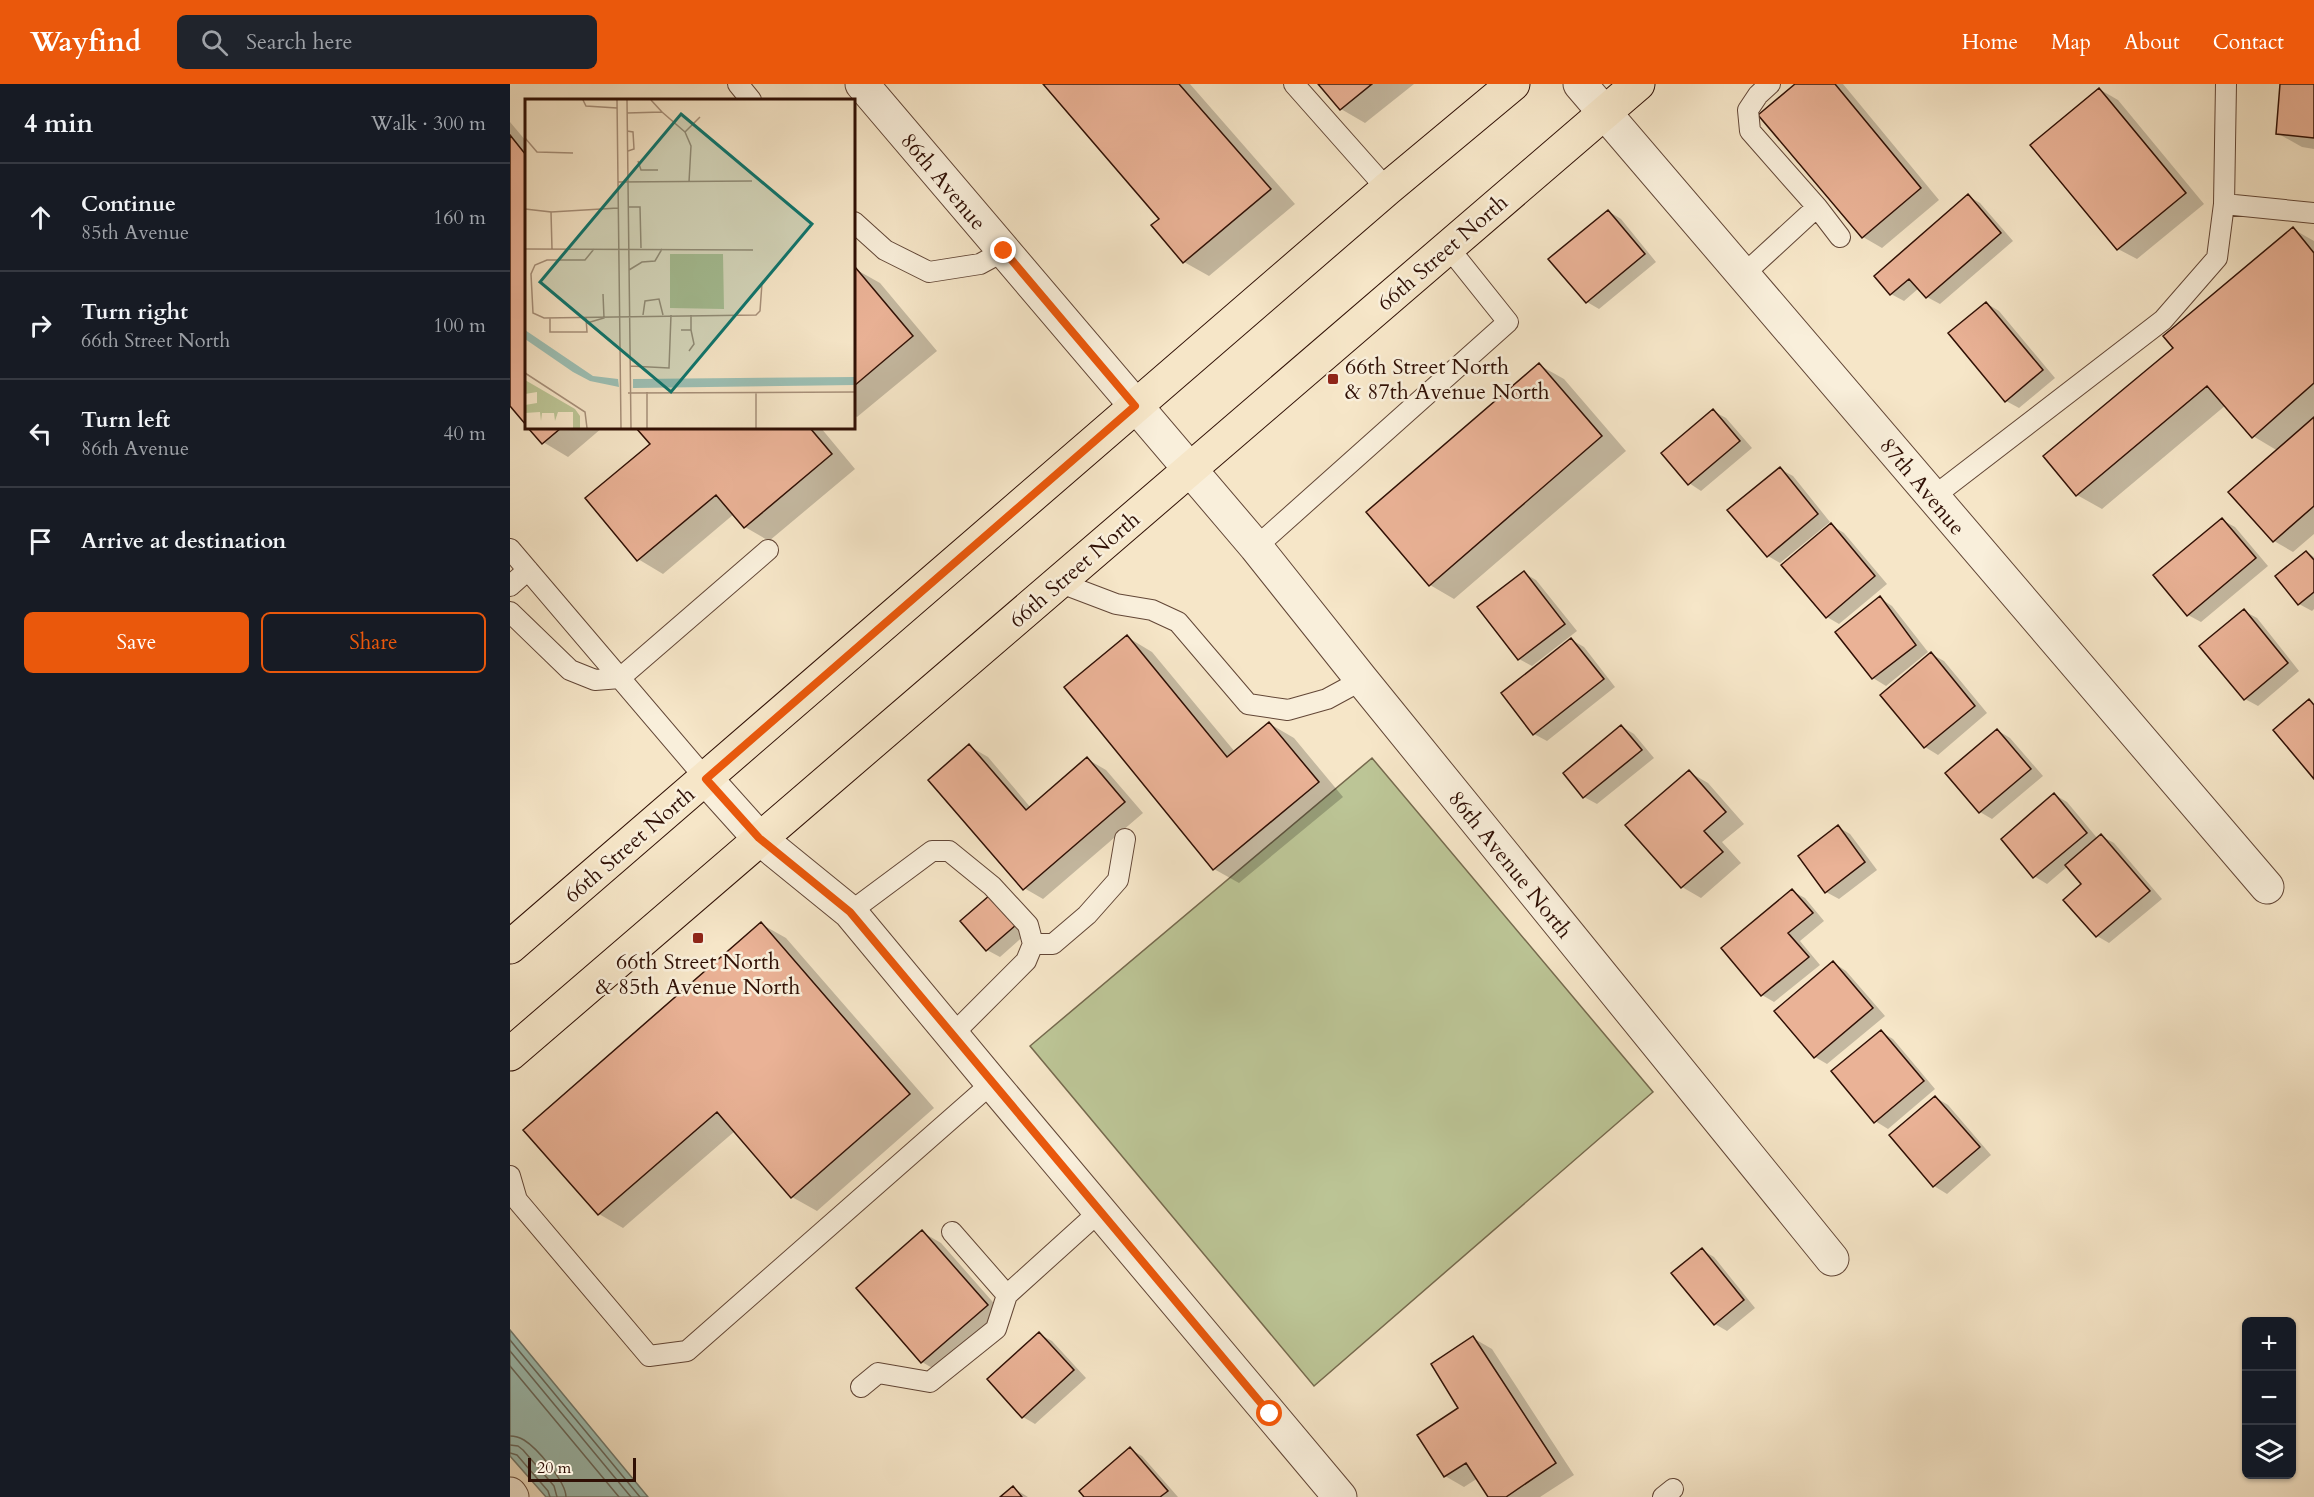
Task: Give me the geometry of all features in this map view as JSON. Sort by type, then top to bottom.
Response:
[{"type":"main road","name":"66th Street North","points":[[510,947],[1135,406],[1513,84]]},
{"type":"main road","name":"66th Street North","points":[[510,1054],[1638,84]]},
{"type":"street","name":"86th Avenue","points":[[862,84],[1190,468]]},
{"type":"street","name":"87th Avenue","points":[[1580,84],[2267,887]]},
{"type":"street","name":"86th Avenue North","points":[[1190,468],[1832,1259]]},
{"type":"street","points":[[706,779],[759,838],[850,912],[1340,1497]]},
{"type":"lane","points":[[738,84],[750,99]]},
{"type":"lane","points":[[1294,84],[1388,189]]},
{"type":"lane","points":[[1770,84],[1758,95],[1748,110],[1750,131],[1817,207],[1840,237]]},
{"type":"lane","points":[[1933,497],[2163,320],[2217,258],[2224,204],[2226,84]]},
{"type":"lane","points":[[2224,204],[2314,213]]},
{"type":"lane","points":[[1743,275],[1817,207]]},
{"type":"lane","points":[[855,223],[885,250],[929,272],[980,264],[1004,251]]},
{"type":"lane","points":[[1256,547],[1508,321],[1448,247]]},
{"type":"lane","points":[[510,549],[706,779]]},
{"type":"lane","points":[[510,612],[570,670],[595,680],[621,678],[768,550]]},
{"type":"lane","points":[[510,585],[528,570]]},
{"type":"lane","points":[[1058,582],[1116,604],[1152,610],[1178,622],[1248,704],[1288,710],[1327,699],[1362,681]]},
{"type":"lane","points":[[1033,944],[1053,944],[1087,915],[1118,879],[1125,838]]},
{"type":"lane","points":[[850,912],[932,851],[949,851],[992,886],[1028,925],[1033,944],[1026,961],[952,1035]]},
{"type":"lane","points":[[510,1176],[517,1200],[649,1356],[687,1351],[992,1083]]},
{"type":"lane","points":[[861,1387],[878,1373],[930,1382],[996,1329],[1007,1295],[1100,1211]]},
{"type":"lane","points":[[952,1232],[1007,1295]]},
{"type":"green space","points":[[1372,758],[1653,1092],[1314,1386],[1030,1046]]},
{"type":"water","points":[[510,1330],[648,1497],[546,1497],[510,1456]]},
{"type":"building","points":[[1043,84],[1179,84],[1271,189],[1183,263],[1151,225],[1159,219]]},
{"type":"building","points":[[1318,84],[1372,84],[1340,110]]},
{"type":"building","points":[[1795,84],[1835,84],[1921,188],[1862,238],[1758,115]]},
{"type":"building","points":[[2280,84],[2314,84],[2314,138],[2276,134]]},
{"type":"building","points":[[2099,88],[2186,193],[2117,250],[2030,145]]},
{"type":"building","points":[[510,135],[525,154],[525,424],[510,406]]},
{"type":"building","points":[[1968,194],[2001,233],[1926,298],[1909,279],[1890,295],[1874,276]]},
{"type":"building","points":[[1608,210],[1645,254],[1586,303],[1548,259]]},
{"type":"building","points":[[2293,227],[2314,253],[2314,383],[2252,438],[2207,386],[2076,496],[2043,456],[2173,348],[2163,336]]},
{"type":"building","points":[[855,267],[913,336],[855,385]]},
{"type":"building","points":[[1986,302],[2043,370],[2005,402],[1948,333]]},
{"type":"building","points":[[1539,363],[1602,436],[1429,586],[1366,512]]},
{"type":"building","points":[[1713,409],[1740,441],[1688,485],[1661,453]]},
{"type":"building","points":[[2314,417],[2314,506],[2273,542],[2228,492]]},
{"type":"building","points":[[529,429],[560,429],[542,444]]},
{"type":"building","points":[[637,429],[811,429],[832,454],[744,528],[716,495],[637,561],[585,498],[650,444]]},
{"type":"building","points":[[1780,467],[1818,514],[1767,557],[1727,510]]},
{"type":"building","points":[[2222,518],[2256,558],[2187,616],[2153,575]]},
{"type":"building","points":[[1831,523],[1875,576],[1826,618],[1781,565]]},
{"type":"building","points":[[2306,551],[2314,560],[2314,592],[2298,605],[2275,576]]},
{"type":"building","points":[[1524,571],[1565,624],[1518,660],[1477,607]]},
{"type":"building","points":[[1880,596],[1916,645],[1872,679],[1835,632]]},
{"type":"building","points":[[2244,609],[2288,663],[2244,700],[2199,646]]},
{"type":"building","points":[[1127,635],[1227,757],[1269,722],[1319,782],[1213,870],[1064,687]]},
{"type":"building","points":[[1571,638],[1604,679],[1533,735],[1501,693]]},
{"type":"building","points":[[1931,652],[1975,706],[1924,748],[1880,695]]},
{"type":"building","points":[[2309,699],[2314,705],[2314,779],[2273,730]]},
{"type":"building","points":[[1621,725],[1642,750],[1583,798],[1563,773]]},
{"type":"building","points":[[1997,729],[2031,769],[1979,813],[1945,773]]},
{"type":"building","points":[[969,744],[1026,810],[1087,757],[1125,802],[1023,890],[928,780]]},
{"type":"building","points":[[1689,770],[1726,812],[1704,831],[1723,852],[1681,888],[1625,825]]},
{"type":"building","points":[[2054,793],[2087,833],[2033,878],[2001,839]]},
{"type":"building","points":[[1838,825],[1865,862],[1825,893],[1798,856]]},
{"type":"building","points":[[2101,834],[2150,891],[2096,937],[2063,900],[2081,884],[2065,865]]},
{"type":"building","points":[[1792,889],[1813,913],[1788,933],[1809,957],[1761,996],[1721,948]]},
{"type":"building","points":[[990,895],[1016,925],[986,951],[960,921]]},
{"type":"building","points":[[761,922],[910,1094],[791,1198],[717,1112],[598,1215],[523,1130]]},
{"type":"building","points":[[1833,961],[1873,1008],[1814,1058],[1774,1011]]},
{"type":"building","points":[[1881,1030],[1924,1081],[1874,1123],[1831,1071]]},
{"type":"building","points":[[1935,1096],[1980,1147],[1933,1187],[1889,1135]]},
{"type":"building","points":[[922,1230],[988,1305],[921,1363],[856,1288]]},
{"type":"building","points":[[1702,1248],[1744,1300],[1714,1325],[1671,1273]]},
{"type":"building","points":[[1039,1332],[1074,1370],[1022,1418],[987,1379]]},
{"type":"building","points":[[1473,1336],[1556,1463],[1506,1497],[1488,1497],[1466,1463],[1444,1477],[1417,1435],[1458,1408],[1431,1364]]},
{"type":"building","points":[[1130,1447],[1168,1491],[1160,1497],[1084,1497],[1079,1491]]},
{"type":"building","points":[[1013,1486],[1022,1497],[1000,1497]]},
{"type":"place","name":"66th Street North & 87th Avenue North","points":[[1333,379]]},
{"type":"place","name":"66th Street North & 85th Avenue North","points":[[698,938]]},
{"type":"route","points":[[1004,251],[1135,406],[706,779],[759,838],[850,912],[1270,1414]]}]
